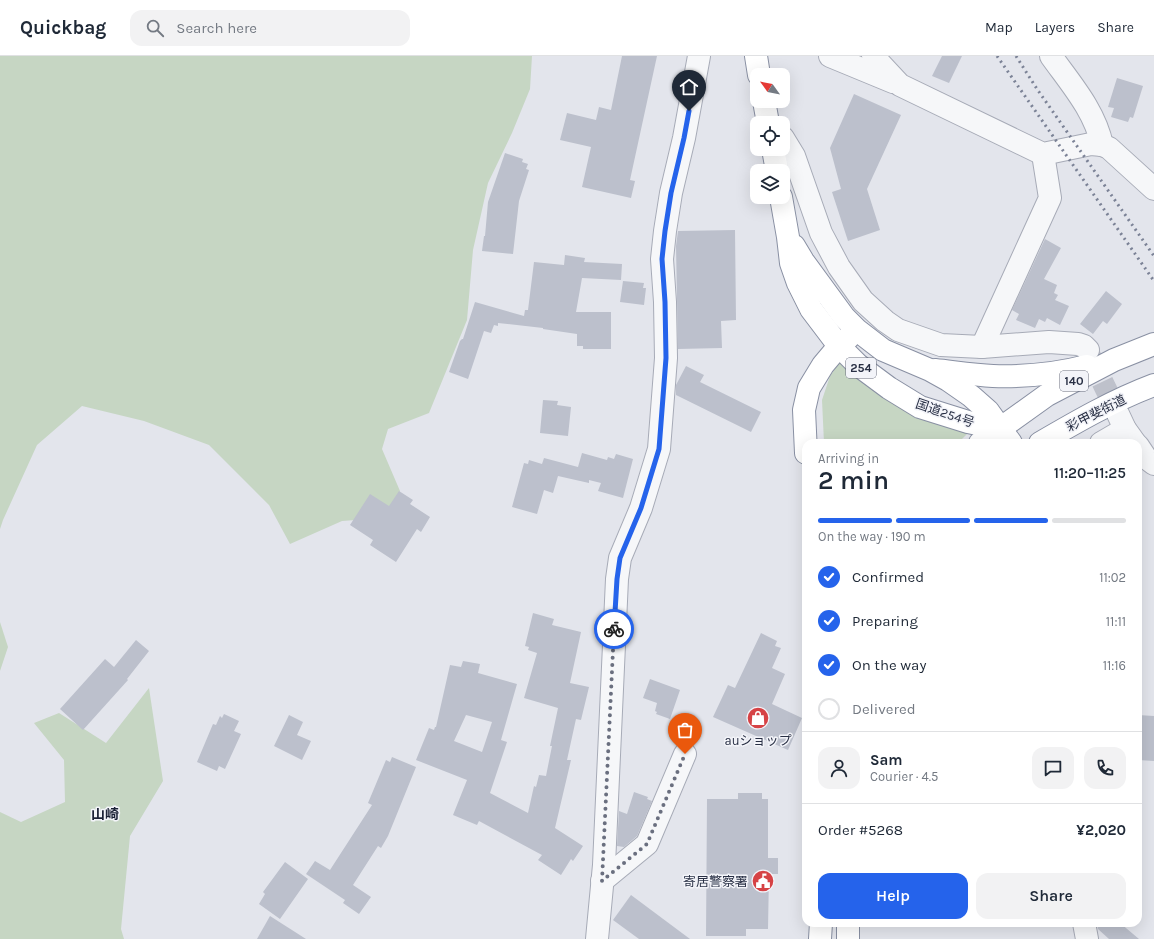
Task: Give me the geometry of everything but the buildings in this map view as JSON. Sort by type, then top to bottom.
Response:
[{"type":"highway","points":[[756,56],[758,68]]},
{"type":"highway","name":"国道254号","points":[[782,204],[791,263],[798,283],[811,309],[839,346],[858,365],[889,388],[920,407],[1006,436]]},
{"type":"highway","name":"国道254号","points":[[788,237],[844,317],[857,330],[883,350],[930,370],[971,396],[988,411],[1006,436]]},
{"type":"highway","points":[[805,439],[804,410],[809,388],[823,365],[839,346],[857,330]]},
{"type":"highway","name":"140","points":[[995,439],[1006,436],[1047,395],[1114,360],[1154,344]]},
{"type":"highway","points":[[930,370],[992,376],[1024,376],[1076,369],[1114,360]]},
{"type":"highway","name":"彩甲斐街道","points":[[1047,439],[1072,424],[1140,390],[1154,386]]},
{"type":"highway","points":[[820,939],[821,927]]},
{"type":"highway","points":[[848,927],[848,939]]},
{"type":"street","points":[[597,939],[602,881],[617,579],[620,558],[641,508],[659,449],[666,358],[665,302],[662,259],[671,193],[684,138],[699,56]]},
{"type":"street","points":[[830,56],[900,85],[1043,154],[1091,144],[1102,145],[1114,152],[1154,189]]},
{"type":"street","points":[[873,56],[900,85]]},
{"type":"street","points":[[1051,56],[1092,115],[1100,134],[1102,145]]},
{"type":"street","points":[[790,149],[794,156],[821,233],[839,267],[863,301],[885,321],[898,330],[941,345],[982,347],[1049,342],[1078,344],[1084,346],[1088,350]]},
{"type":"street","points":[[982,347],[1050,198],[1043,154]]},
{"type":"street","points":[[1108,439],[1126,429]]},
{"type":"street","points":[[1142,452],[1146,458],[1154,464]]},
{"type":"street","points":[[602,881],[647,844],[685,754]]},
{"type":"green space","points":[[0,56],[532,56],[530,89],[512,133],[488,183],[473,250],[467,320],[429,413],[388,429],[382,449],[400,491],[386,512],[369,519],[342,521],[290,544],[269,505],[209,445],[144,421],[82,406],[37,445],[0,529]]},
{"type":"green space","points":[[841,360],[969,432],[962,439],[824,439],[822,400],[830,376]]},
{"type":"green space","points":[[0,622],[8,647],[0,671]]},
{"type":"green space","points":[[149,688],[163,781],[130,836],[121,929],[124,939],[0,939],[0,812],[21,822],[65,802],[64,760],[34,723],[59,713],[106,743]]},
{"type":"tunnel","points":[[1088,352],[1118,414]]},
{"type":"railway","points":[[997,56],[1154,281]]},
{"type":"railway","points":[[1016,56],[1037,89],[1154,256]]},
{"type":"way so far","points":[[614,629],[604,865],[602,881],[647,844],[685,754]]},
{"type":"place","name":"auショップ","points":[[758,718]]},
{"type":"place","name":"寄居警察署","points":[[763,881]]},
{"type":"district","name":"山崎","points":[[105,814]]},
{"type":"route","points":[[614,629],[617,579],[620,558],[641,508],[659,449],[666,358],[665,302],[662,259],[671,193],[689,111]]}]
